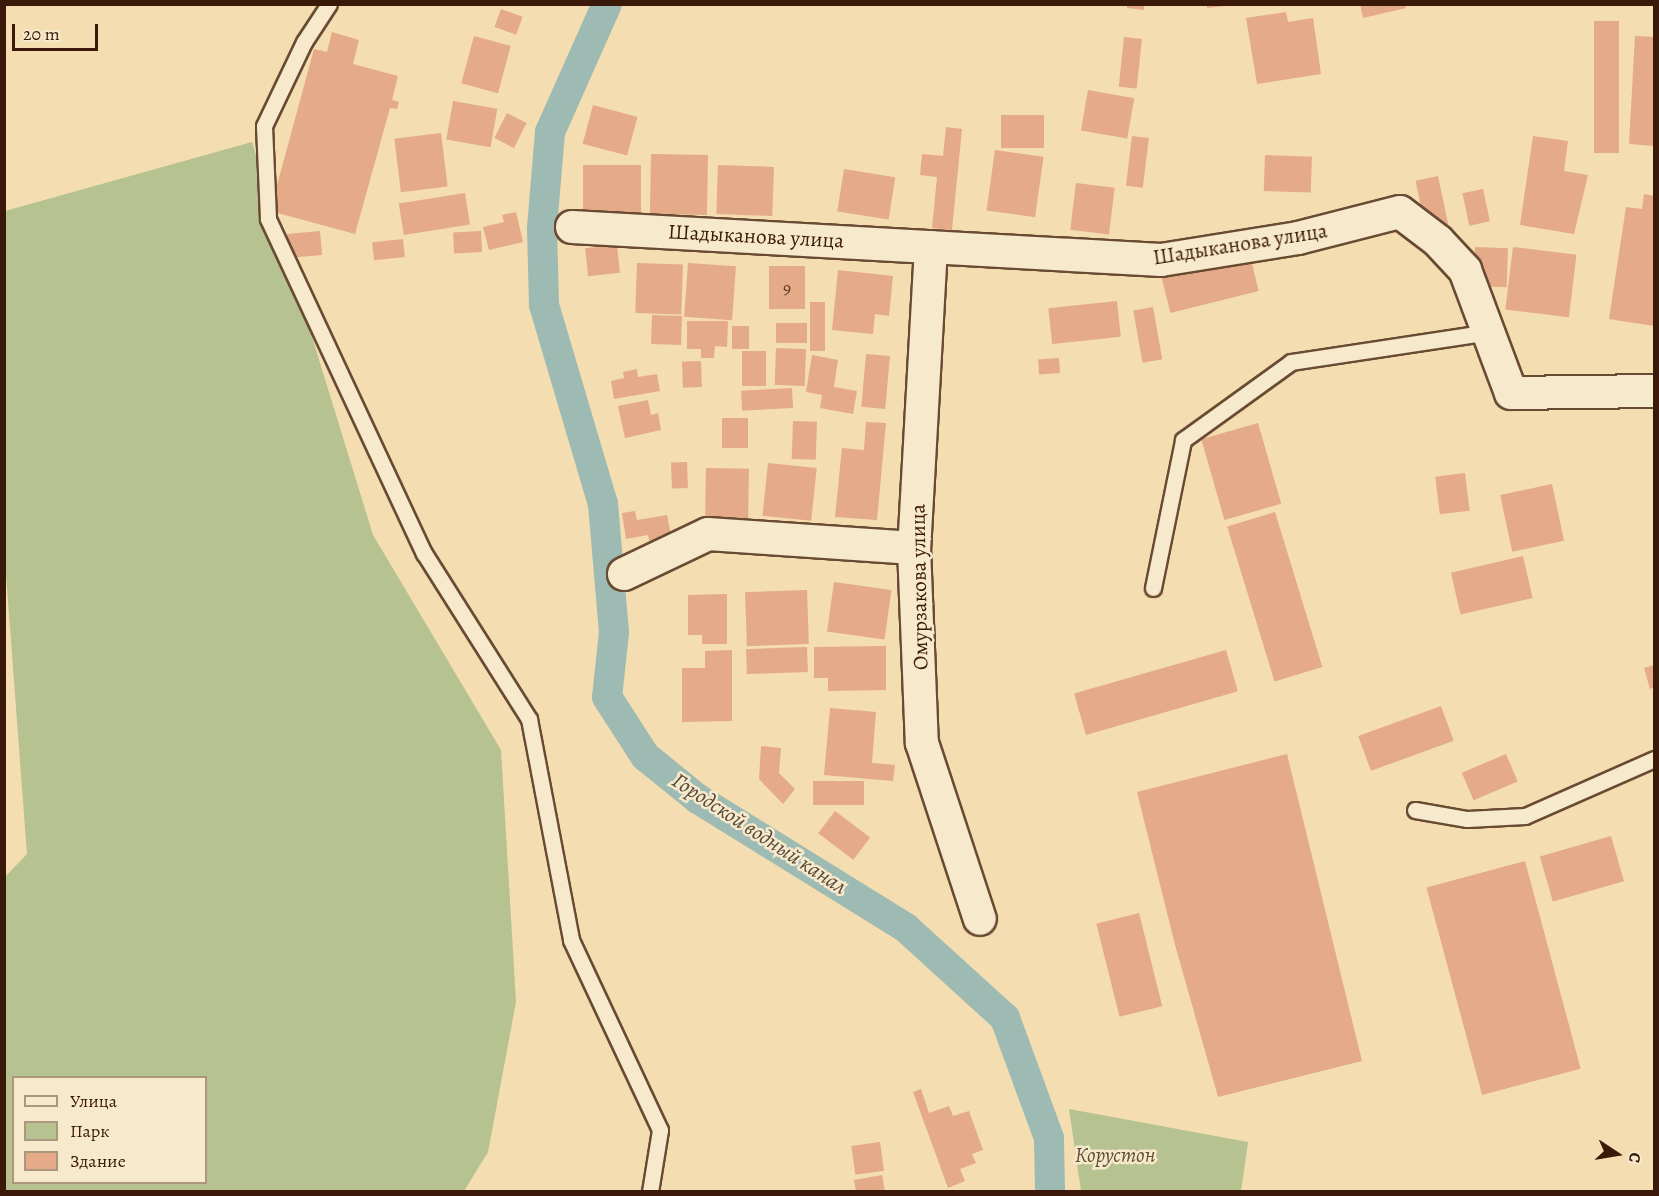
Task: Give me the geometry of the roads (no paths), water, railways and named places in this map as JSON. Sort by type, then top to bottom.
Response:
[{"type":"street","name":"Шадыканова улица","points":[[572,226],[1161,261],[1298,238],[1400,212],[1438,241],[1465,270],[1511,393],[1654,391]]},
{"type":"street","name":"Омурзакова улица","points":[[931,247],[914,548],[922,743],[980,919]]},
{"type":"street","points":[[624,574],[708,534],[914,548]]},
{"type":"lane","points":[[329,4],[304,42],[264,126],[268,219],[424,553],[529,718],[571,940],[660,1130],[650,1191]]},
{"type":"lane","points":[[1153,588],[1183,440],[1290,362],[1489,332]]},
{"type":"lane","points":[[1415,810],[1467,819],[1525,816],[1654,759]]},
{"type":"waterway","name":"Городской водный канал","points":[[607,4],[550,132],[542,228],[544,305],[603,504],[614,632],[607,697],[645,756],[698,799],[906,928],[1005,1018],[1049,1138],[1050,1192]]},
{"type":"park label","name":"Корустон","points":[[1115,1155]]}]
